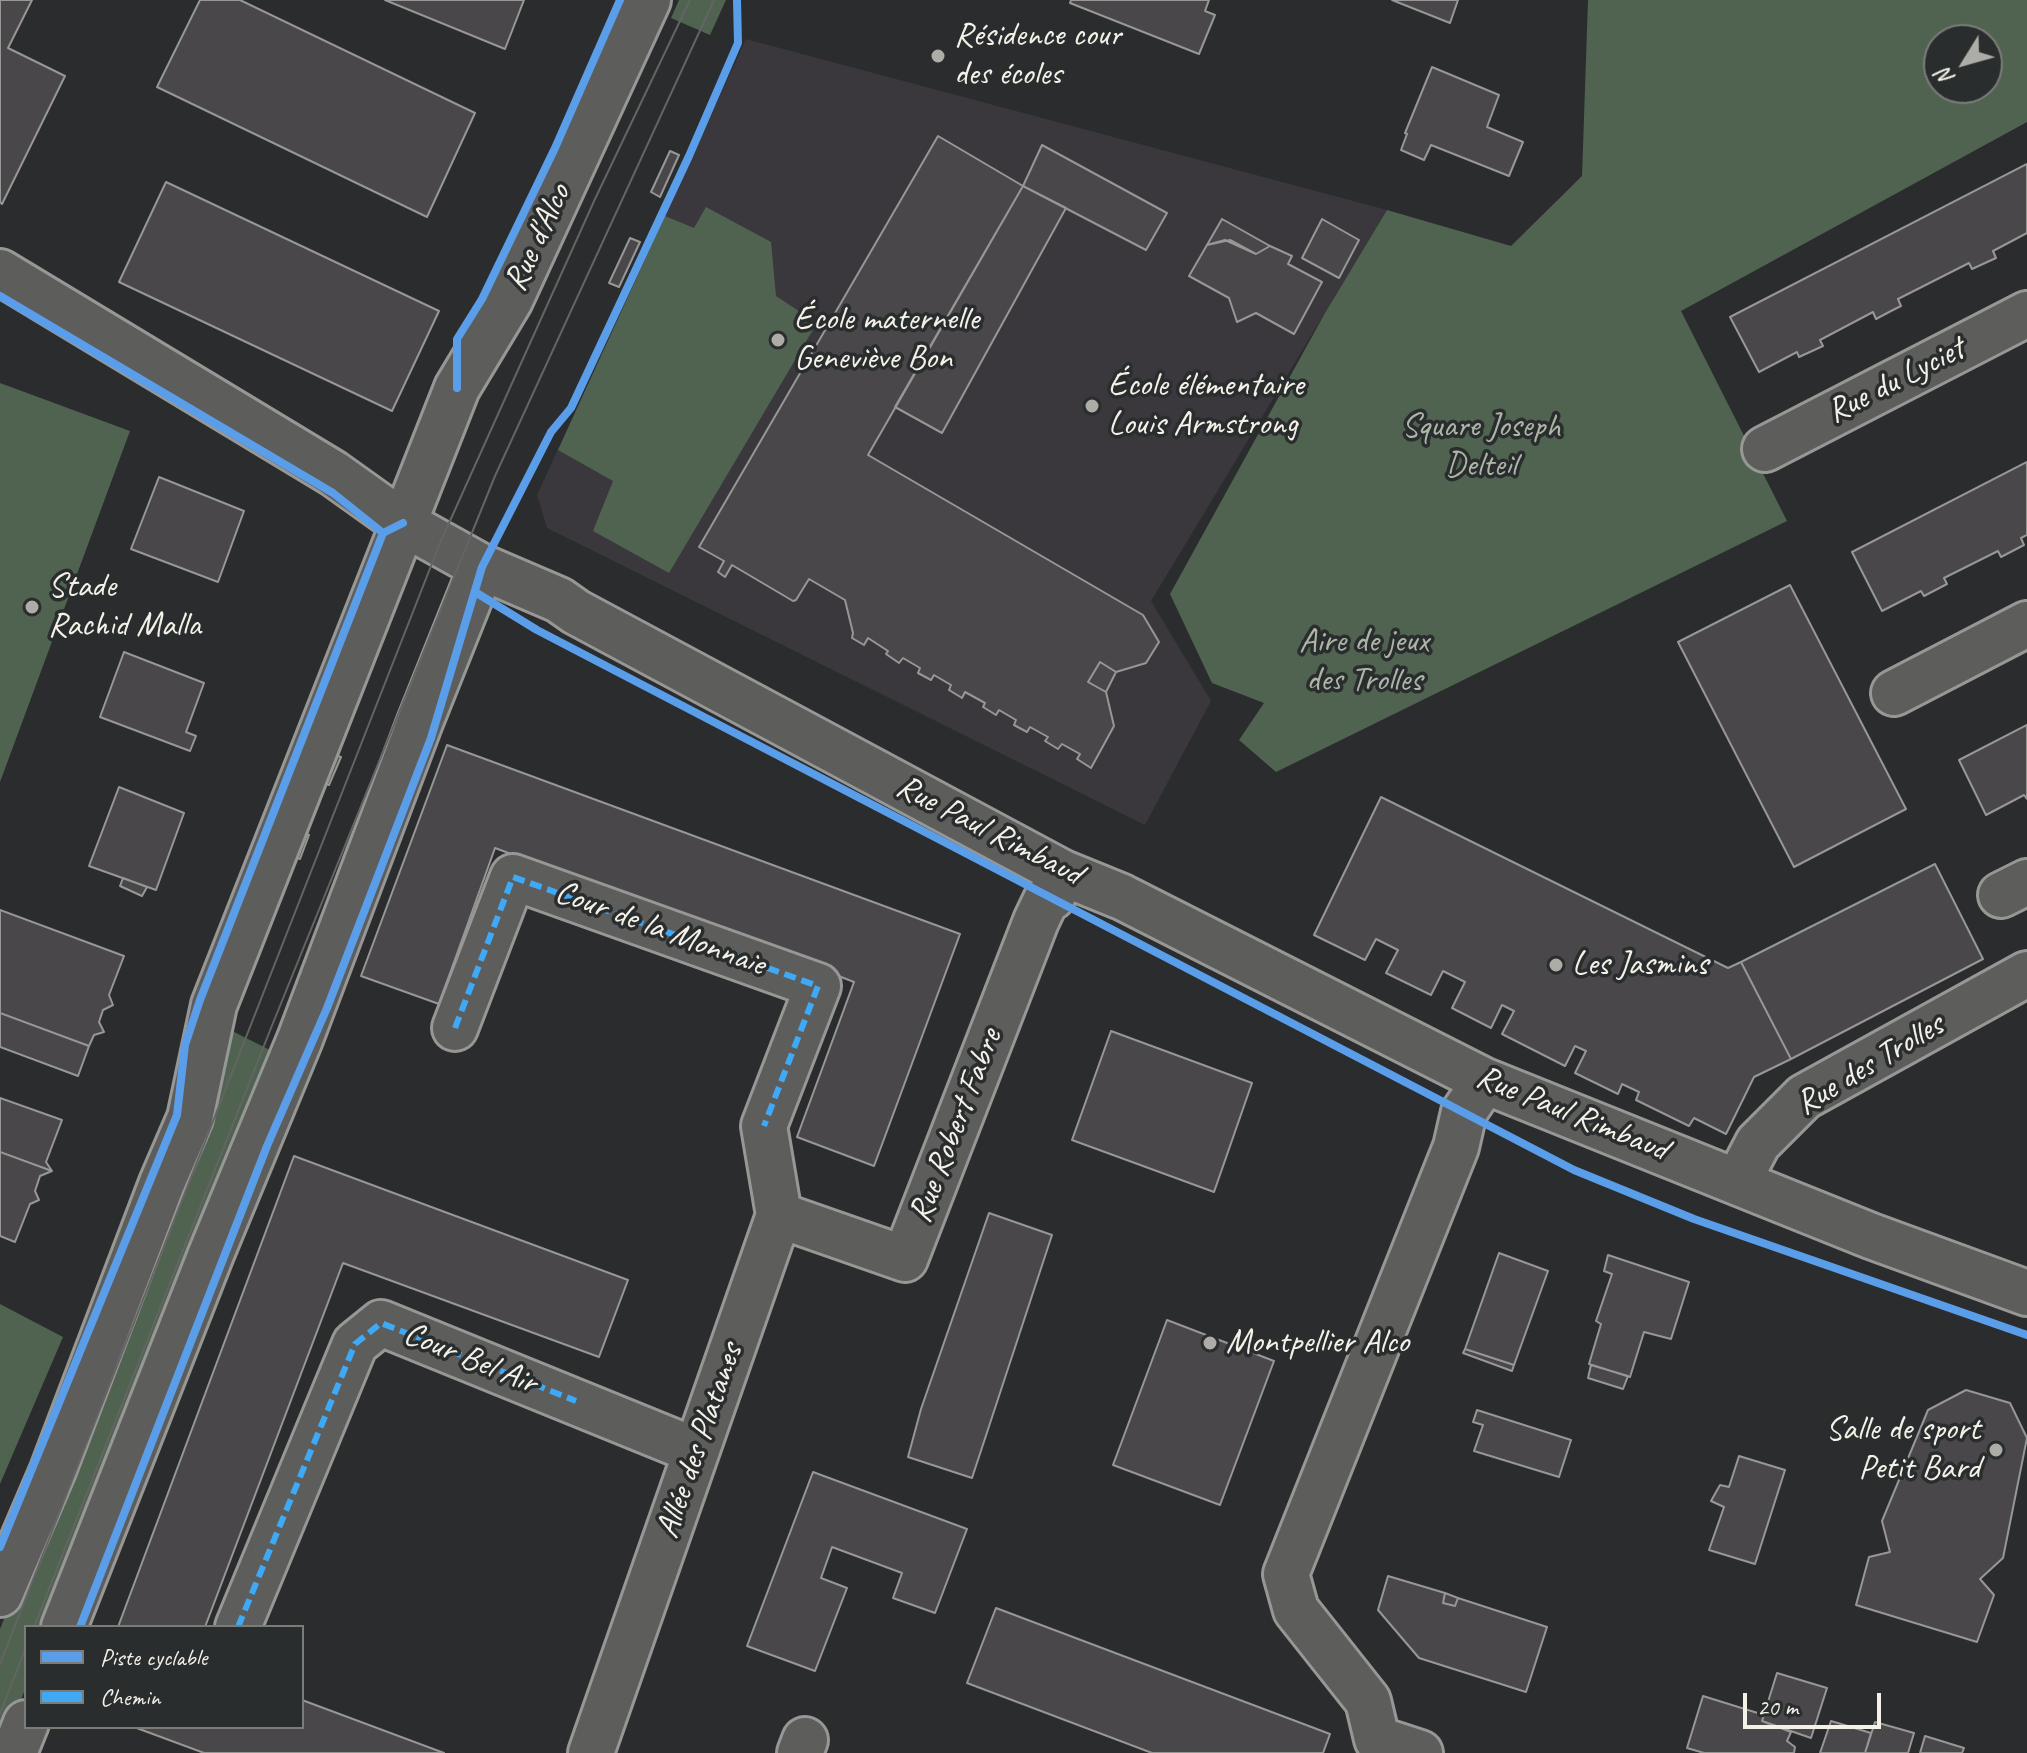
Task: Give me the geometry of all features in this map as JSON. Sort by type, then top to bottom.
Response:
[{"type":"street","name":"Rue d'Alco","points":[[0,1594],[53,1470],[162,1183],[190,1118],[214,1005],[457,388],[510,300],[648,0]]},
{"type":"street","name":"Rue Paul Rimbaud","points":[[0,272],[333,473],[403,523],[482,567],[559,600],[1063,873],[1122,897],[1485,1081],[1871,1236],[2027,1293]]},
{"type":"street","name":"Rue du Lyciet","points":[[1765,449],[2027,314]]},
{"type":"street","points":[[65,1625],[211,1254],[300,1039],[482,567]]},
{"type":"street","points":[[1894,693],[2027,624]]},
{"type":"street","name":"Rue Robert Fabre","points":[[779,1215],[905,1259],[1036,921],[1063,873]]},
{"type":"street","name":"Cour de la Monnaie","points":[[455,1028],[513,877],[818,986],[764,1126]]},
{"type":"street","name":"Rue des Trolles","points":[[1738,1181],[1758,1143],[1804,1097],[2027,974]]},
{"type":"street","points":[[1420,1753],[1374,1746],[1368,1701],[1296,1610],[1286,1574],[1456,1147],[1464,1112],[1485,1081]]},
{"type":"street","name":"Allée des Platanes","points":[[591,1753],[779,1215],[764,1126]]},
{"type":"street","name":"Cour Bel Air","points":[[239,1625],[355,1344],[381,1323],[696,1451]]},
{"type":"street","points":[[14,1753],[24,1728]]},
{"type":"shaded area","points":[[746,39],[1387,210],[1151,601],[1211,701],[1145,825],[547,528],[537,495]]},
{"type":"green space","points":[[679,0],[726,0],[710,35],[671,18]]},
{"type":"green space","name":"Square Joseph Delteil","points":[[1588,0],[2027,0],[2027,122],[1681,311],[1787,521],[1276,772],[1239,740],[1264,703],[1212,683],[1170,594],[1325,313],[1387,210],[1511,246],[1582,176]]},
{"type":"green space","points":[[706,207],[771,242],[776,296],[817,323],[669,573],[593,531],[613,481],[558,450],[665,216],[694,228]]},
{"type":"green space","name":"Stade Rachid Malla","points":[[0,383],[130,431],[0,782]]},
{"type":"green space","points":[[220,1025],[278,1054],[51,1625],[24,1625],[24,1692],[0,1753],[0,1629],[206,1111]]},
{"type":"green space","points":[[0,1304],[63,1337],[0,1484]]},
{"type":"building","points":[[0,0],[32,0],[8,48],[65,76],[2,204],[0,202]]},
{"type":"building","points":[[200,0],[240,0],[475,113],[427,217],[157,87]]},
{"type":"building","points":[[385,0],[524,0],[505,49]]},
{"type":"building","points":[[1071,0],[1209,0],[1205,11],[1215,15],[1199,54],[1070,3]]},
{"type":"building","points":[[1392,0],[1458,0],[1450,23]]},
{"type":"building","points":[[1432,67],[1499,95],[1487,127],[1523,142],[1509,176],[1431,145],[1424,160],[1401,150]]},
{"type":"building","points":[[938,136],[1023,186],[868,455],[1143,615],[1159,642],[1146,663],[1116,672],[1100,662],[1088,682],[1106,692],[1114,726],[1091,768],[1077,759],[1080,754],[1062,744],[1058,749],[1045,741],[1048,737],[1030,727],[1027,732],[1014,725],[1016,720],[999,710],[996,715],[983,707],[985,703],[965,692],[962,698],[949,690],[951,685],[934,675],[931,680],[918,673],[920,668],[903,658],[899,663],[886,654],[888,651],[868,638],[864,645],[852,638],[845,600],[809,579],[793,601],[732,565],[725,577],[718,572],[724,561],[699,547]]},
{"type":"building","points":[[1042,145],[1167,213],[1146,250],[1023,186]]},
{"type":"building","points":[[670,151],[679,155],[660,197],[651,192]]},
{"type":"building","points":[[2027,164],[2027,233],[1993,251],[1996,258],[1972,269],[1969,263],[1898,299],[1901,306],[1876,319],[1873,312],[1820,340],[1823,346],[1799,357],[1797,352],[1759,372],[1730,317]]},
{"type":"building","points":[[166,182],[439,311],[392,411],[119,282]]},
{"type":"building","points":[[1023,186],[1066,208],[942,433],[895,407]]},
{"type":"building","points":[[1222,219],[1270,246],[1256,254],[1230,240],[1207,245]]},
{"type":"building","points":[[1322,219],[1359,240],[1339,278],[1302,258]]},
{"type":"building","points":[[630,238],[640,242],[619,287],[609,283]]},
{"type":"building","points":[[1225,240],[1256,254],[1270,246],[1292,256],[1288,264],[1322,282],[1294,334],[1256,313],[1237,322],[1229,298],[1189,276],[1207,245]]},
{"type":"building","points":[[2027,462],[2027,535],[2021,538],[2024,545],[2001,557],[1998,551],[1944,578],[1947,584],[1924,596],[1921,591],[1882,611],[1852,552]]},
{"type":"building","points":[[159,477],[244,511],[218,582],[131,549]]},
{"type":"building","points":[[1790,585],[1906,809],[1794,867],[1678,642]]},
{"type":"building","points":[[124,652],[204,683],[186,732],[196,736],[190,751],[100,717]]},
{"type":"building","points":[[1100,662],[1116,672],[1106,692],[1088,682]]},
{"type":"building","points":[[2027,725],[2027,799],[2024,795],[1986,815],[1959,760]]},
{"type":"building","points":[[447,745],[960,934],[874,1166],[797,1137],[854,982],[495,848],[439,1004],[361,976]]},
{"type":"building","points":[[330,753],[341,757],[329,785],[319,782]]},
{"type":"building","points":[[119,787],[184,813],[156,890],[89,866]]},
{"type":"building","name":"Les Jasmins","points":[[1381,797],[1728,968],[1741,962],[1791,1059],[1754,1077],[1726,1134],[1694,1118],[1689,1126],[1636,1100],[1639,1092],[1622,1084],[1618,1094],[1575,1073],[1586,1051],[1575,1046],[1565,1066],[1502,1034],[1514,1011],[1502,1005],[1491,1028],[1452,1008],[1465,982],[1443,971],[1431,995],[1386,973],[1398,950],[1376,939],[1365,960],[1314,935]]},
{"type":"building","points":[[299,831],[309,835],[300,859],[290,855]]},
{"type":"building","points":[[1935,864],[1983,959],[1791,1059],[1741,962]]},
{"type":"building","points":[[123,878],[147,887],[142,896],[120,886]]},
{"type":"building","points":[[0,910],[124,956],[109,995],[113,1005],[103,1010],[99,1022],[104,1032],[94,1035],[89,1046],[0,1013]]},
{"type":"building","points":[[0,1013],[89,1046],[78,1076],[0,1047]]},
{"type":"building","points":[[1111,1031],[1252,1083],[1214,1192],[1072,1140]]},
{"type":"building","points":[[0,1098],[62,1120],[46,1162],[52,1171],[0,1152]]},
{"type":"building","points":[[0,1152],[52,1171],[40,1176],[35,1191],[39,1200],[30,1204],[15,1242],[0,1236]]},
{"type":"building","points":[[294,1156],[628,1280],[599,1357],[343,1263],[206,1625],[119,1625]]},
{"type":"building","points":[[989,1213],[1052,1235],[972,1478],[908,1457],[921,1409]]},
{"type":"building","points":[[1499,1253],[1548,1271],[1514,1365],[1465,1349]]},
{"type":"building","points":[[1608,1255],[1689,1282],[1671,1339],[1644,1332],[1630,1377],[1589,1364],[1601,1324],[1596,1321],[1612,1274],[1604,1271]]},
{"type":"building","points":[[1167,1320],[1274,1361],[1220,1505],[1113,1465]]},
{"type":"building","points":[[1465,1349],[1514,1365],[1512,1371],[1463,1353]]},
{"type":"building","points":[[1591,1365],[1628,1376],[1623,1389],[1588,1378]]},
{"type":"building","points":[[1966,1390],[2010,1403],[2027,1438],[2003,1558],[1980,1579],[1994,1595],[1977,1642],[1856,1605],[1869,1557],[1890,1552],[1882,1521],[1928,1410]]},
{"type":"building","points":[[1477,1410],[1571,1440],[1559,1477],[1474,1451],[1483,1425],[1473,1422]]},
{"type":"building","points":[[1739,1456],[1785,1470],[1755,1564],[1709,1550],[1724,1507],[1711,1501],[1720,1485],[1729,1487]]},
{"type":"building","points":[[813,1472],[967,1529],[935,1613],[893,1598],[902,1573],[832,1547],[821,1578],[847,1588],[815,1671],[747,1646]]},
{"type":"building","points":[[1388,1576],[1445,1593],[1443,1603],[1455,1606],[1458,1598],[1547,1627],[1526,1692],[1419,1658],[1378,1610]]},
{"type":"building","points":[[1445,1593],[1458,1598],[1455,1606],[1443,1603]]},
{"type":"building","points":[[996,1608],[1330,1734],[1323,1753],[1152,1753],[967,1683]]},
{"type":"building","points":[[1777,1673],[1827,1688],[1811,1738],[1762,1721]]},
{"type":"building","points":[[1703,1696],[1764,1715],[1762,1721],[1791,1732],[1787,1741],[1795,1747],[1794,1753],[1704,1753],[1687,1748]]},
{"type":"building","points":[[304,1701],[444,1753],[204,1753],[139,1729],[304,1729]]},
{"type":"building","points":[[1831,1721],[1871,1733],[1865,1753],[1820,1753]]},
{"type":"building","points":[[1875,1722],[1914,1733],[1908,1753],[1865,1753]]},
{"type":"building","points":[[1925,1736],[1964,1748],[1962,1753],[1920,1753]]},
{"type":"tram line","points":[[0,1664],[440,543],[595,199],[690,0]]},
{"type":"tram line","points":[[35,1625],[271,1028],[495,476],[714,0]]},
{"type":"tram line","points":[[0,1714],[24,1652]]},
{"type":"marked path","points":[[455,1028],[513,877],[818,986],[764,1126]]},
{"type":"marked path","points":[[239,1625],[355,1344],[381,1323],[576,1401]]},
{"type":"cycle path","points":[[457,388],[457,339],[482,299],[555,148],[620,0]]},
{"type":"cycle path","points":[[81,1625],[267,1146],[327,1008],[431,738],[482,567],[551,432],[571,408],[689,156],[738,43],[737,0]]},
{"type":"cycle path","points":[[0,296],[333,493],[383,533],[403,523]]},
{"type":"cycle path","points":[[0,1547],[177,1115],[185,1045],[200,1000],[383,533]]},
{"type":"cycle path","points":[[475,592],[537,630],[1574,1170],[1694,1219],[2027,1335]]},
{"type":"place","name":"Résidence cour des écoles","points":[[938,56]]},
{"type":"place","name":"École maternelle Geneviève Bon","points":[[778,340]]},
{"type":"place","name":"École élémentaire Louis Armstrong","points":[[1092,406]]},
{"type":"place","name":"Stade Rachid Malla","points":[[32,607]]},
{"type":"place","name":"Les Jasmins","points":[[1556,965]]},
{"type":"place","name":"Montpellier Alco","points":[[1210,1343]]},
{"type":"place","name":"Salle de sport Petit Bard","points":[[1996,1450]]},
{"type":"park label","name":"Aire de jeux des Trolles","points":[[1364,662]]}]
